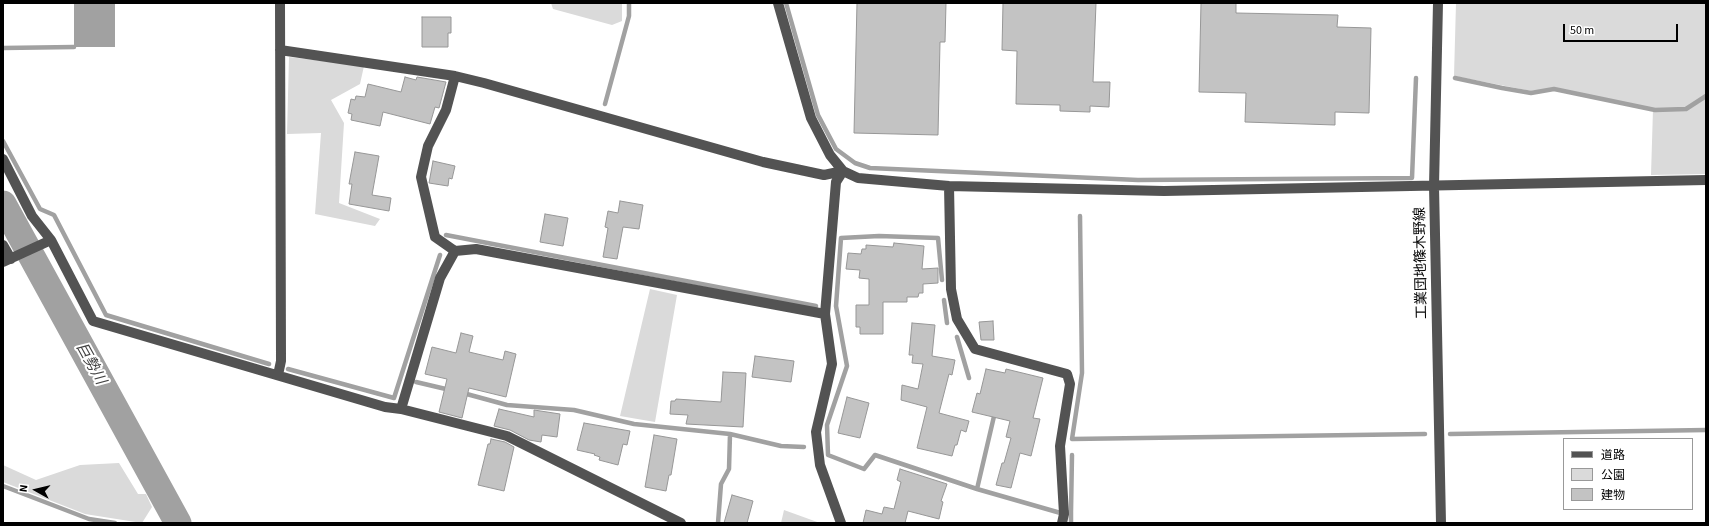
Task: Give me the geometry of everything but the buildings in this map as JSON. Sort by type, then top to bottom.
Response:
[{"type":"street","points":[[278,376],[281,361],[280,3]]},
{"type":"street","points":[[778,3],[811,118],[830,154],[843,171],[858,178],[949,186],[1164,191],[1706,180]]},
{"type":"street","name":"工業団地篠木野線","points":[[1438,3],[1434,186],[1441,523]]},
{"type":"street","points":[[280,50],[455,76],[763,162],[824,175],[843,171]]},
{"type":"street","points":[[455,76],[446,110],[428,146],[421,177],[436,237],[455,251],[476,249],[825,314]]},
{"type":"street","points":[[3,159],[32,216],[51,240],[94,321],[385,407],[401,409],[507,436],[681,523]]},
{"type":"street","points":[[841,523],[820,465],[816,432],[832,364],[825,314],[836,182],[843,171]]},
{"type":"street","points":[[949,186],[951,289],[957,319],[975,349],[1067,374],[1070,384],[1060,446],[1064,514],[1062,523]]},
{"type":"street","points":[[3,245],[7,261],[51,240]]},
{"type":"street","points":[[401,409],[440,278],[455,251]]},
{"type":"green space","points":[[551,3],[622,3],[622,21],[612,25],[553,9]]},
{"type":"green space","points":[[1456,3],[1706,3],[1706,174],[1651,175],[1653,109],[1554,88],[1531,91],[1454,76]]},
{"type":"green space","points":[[289,57],[364,66],[360,84],[331,100],[344,123],[339,203],[380,219],[375,226],[315,214],[321,133],[287,134]]},
{"type":"green space","points":[[650,289],[677,295],[655,422],[620,416]]},
{"type":"green space","points":[[119,463],[138,494],[146,494],[152,507],[142,523],[85,514],[3,482],[3,465],[36,480],[80,465]]},
{"type":"green space","points":[[784,510],[820,523],[781,523]]},
{"type":"shaded area","points":[[74,3],[115,3],[115,47],[74,47]]},
{"type":"waterway","points":[[605,104],[629,16],[629,3]]},
{"type":"waterway","points":[[786,3],[818,115],[836,149],[855,163],[870,168],[1138,180],[1412,178],[1416,78]]},
{"type":"waterway","points":[[3,48],[74,47]]},
{"type":"waterway","points":[[1455,78],[1531,93],[1554,89],[1655,110],[1686,109],[1706,96]]},
{"type":"waterway","points":[[3,141],[40,209],[54,215],[106,315],[269,364]]},
{"type":"waterway","name":"巨勢川","points":[[3,204],[178,523]]},
{"type":"waterway","points":[[1080,216],[1082,373],[1072,439],[1425,434]]},
{"type":"waterway","points":[[446,235],[816,306]]},
{"type":"waterway","points":[[942,280],[938,238],[879,236],[841,238],[836,306],[847,366],[827,425],[828,455],[864,469],[875,455],[977,489],[1064,514],[1071,512],[1072,455]]},
{"type":"waterway","points":[[288,369],[394,398],[440,255]]},
{"type":"waterway","points":[[944,300],[947,323]]},
{"type":"waterway","points":[[957,337],[969,378]]},
{"type":"waterway","points":[[416,382],[450,390]]},
{"type":"waterway","points":[[463,393],[507,405],[574,410],[634,424],[730,434],[781,446],[804,447]]},
{"type":"waterway","points":[[977,489],[995,412]]},
{"type":"waterway","points":[[1450,434],[1706,430]]},
{"type":"waterway","points":[[718,523],[721,484],[729,469],[730,434]]},
{"type":"waterway","points":[[3,486],[89,519],[115,523]]},
{"type":"waterway","points":[[1071,512],[1071,523]]}]
